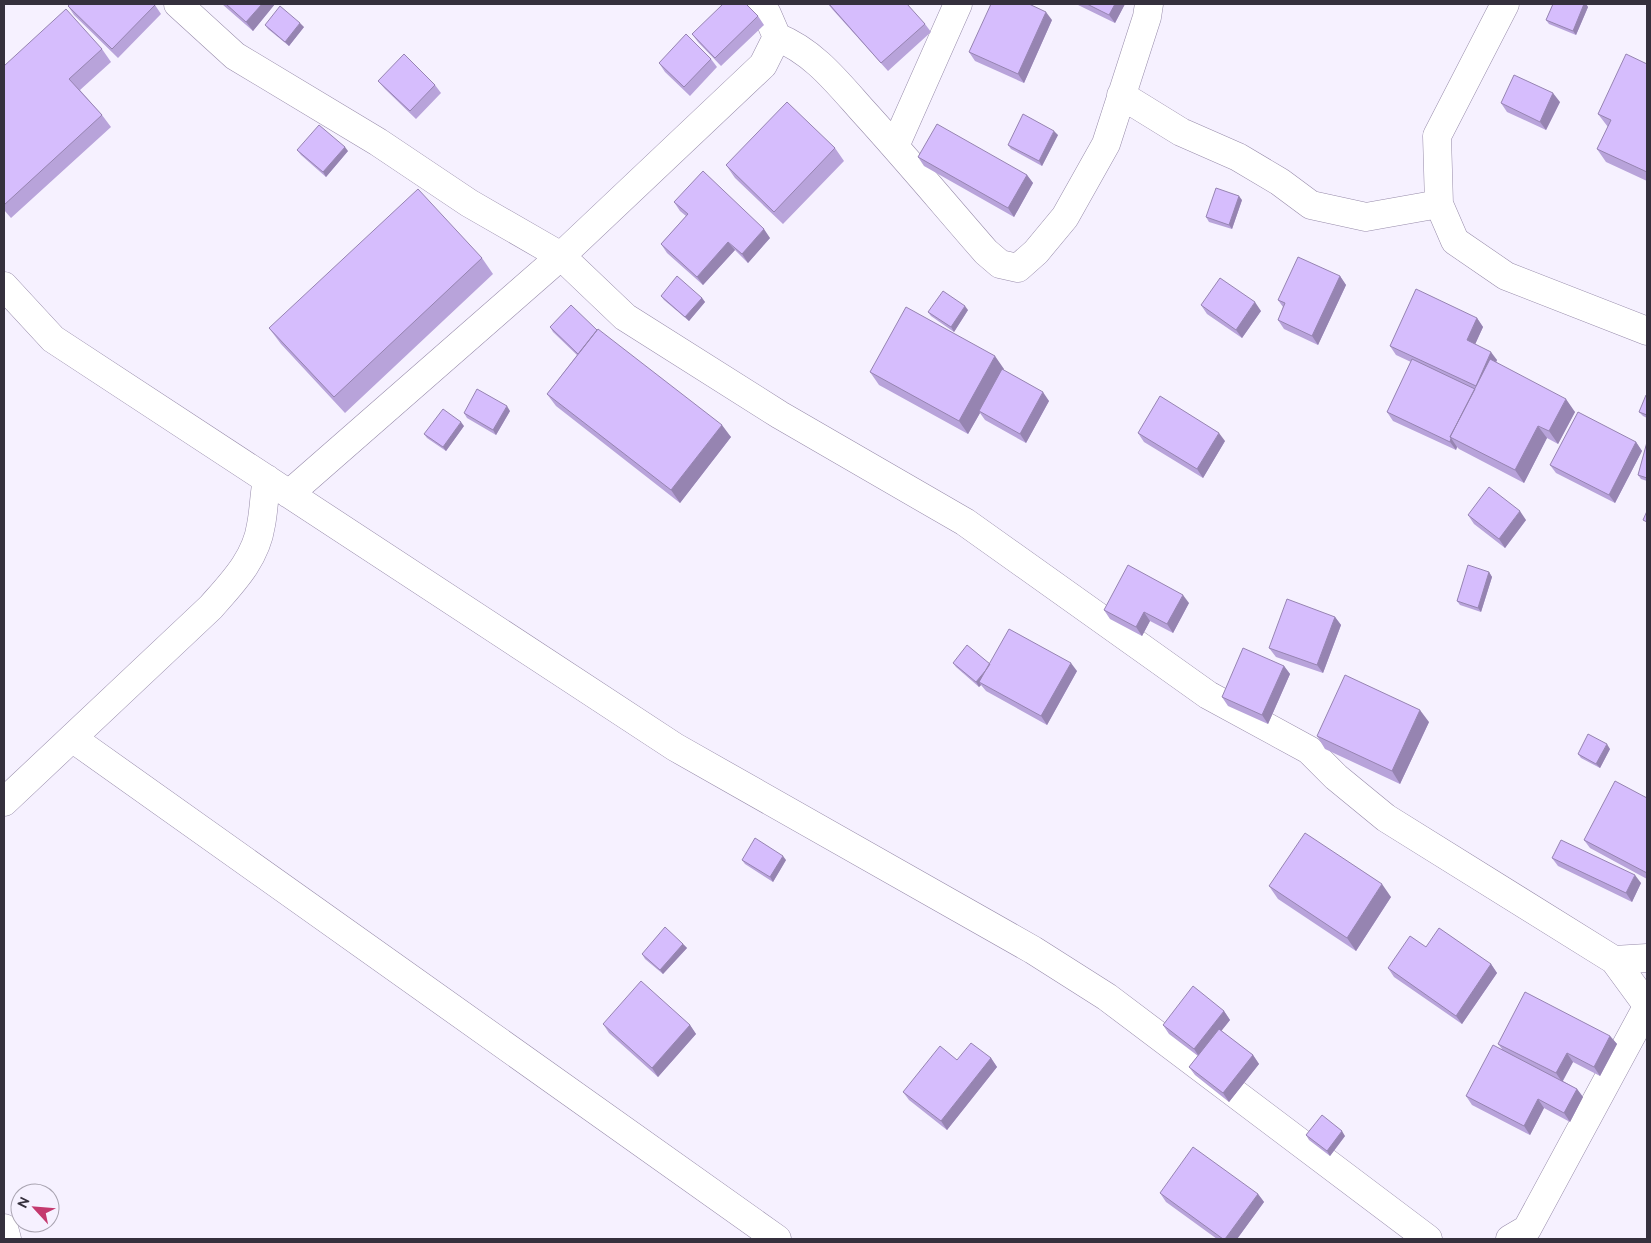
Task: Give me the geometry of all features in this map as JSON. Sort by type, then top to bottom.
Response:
[{"type":"street","points":[[178,4],[235,56],[378,142],[469,203],[561,256],[624,317],[780,415],[964,522],[1208,696],[1309,750],[1336,777],[1386,818],[1614,960],[1647,1006],[1527,1229],[1510,1239]]},
{"type":"street","points":[[757,4],[767,14],[777,36],[795,44],[818,62],[896,146],[986,252],[1000,264],[1018,268],[1036,252],[1065,217],[1106,144],[1147,17],[1149,4]]},
{"type":"street","points":[[896,146],[958,4]]},
{"type":"street","points":[[1504,4],[1437,136],[1439,204],[1455,241],[1506,276],[1647,331]]},
{"type":"street","points":[[289,494],[561,256],[763,65],[777,36]]},
{"type":"street","points":[[1121,95],[1181,132],[1238,157],[1280,182],[1312,205],[1366,217],[1439,204]]},
{"type":"street","points":[[4,286],[53,339],[675,747],[1034,950],[1107,997],[1428,1239]]},
{"type":"street","points":[[4,802],[211,607],[241,574],[254,547],[261,525],[266,479]]},
{"type":"street","points":[[72,738],[777,1239]]},
{"type":"street","points":[[1614,960],[1647,958]]},
{"type":"street","points":[[4,1228],[7,1239]]},
{"type":"building","points":[[70,4],[155,5],[112,49],[68,6]]},
{"type":"building","points":[[226,4],[262,4],[246,22]]},
{"type":"building","points":[[723,4],[746,4],[758,16],[715,58],[692,34]]},
{"type":"building","points":[[829,4],[907,4],[925,24],[881,63]]},
{"type":"building","points":[[991,4],[1029,4],[1046,12],[1018,74],[969,52]]},
{"type":"building","points":[[1087,4],[1115,4],[1109,15]]},
{"type":"building","points":[[1553,4],[1584,4],[1573,31],[1546,20]]},
{"type":"building","points":[[280,6],[300,23],[285,42],[265,25]]},
{"type":"building","points":[[66,9],[102,49],[69,79],[102,115],[4,205],[4,66]]},
{"type":"building","points":[[686,34],[711,59],[684,87],[659,63]]},
{"type":"building","points":[[404,54],[435,85],[410,111],[378,81]]},
{"type":"building","points":[[1626,54],[1647,64],[1647,172],[1597,149],[1611,120],[1598,114]]},
{"type":"building","points":[[1514,75],[1553,93],[1540,122],[1501,103]]},
{"type":"building","points":[[787,102],[835,148],[774,212],[726,165]]},
{"type":"building","points":[[1023,114],[1054,131],[1039,161],[1008,145]]},
{"type":"building","points":[[937,124],[1027,175],[1008,208],[918,157]]},
{"type":"building","points":[[319,125],[345,147],[323,172],[297,150]]},
{"type":"building","points":[[703,171],[764,229],[742,254],[728,242],[697,277],[661,244],[688,214],[674,202]]},
{"type":"building","points":[[1216,188],[1239,196],[1229,225],[1206,217]]},
{"type":"building","points":[[418,189],[482,258],[334,397],[269,328]]},
{"type":"building","points":[[1298,257],[1340,276],[1312,336],[1278,320],[1285,303],[1278,300]]},
{"type":"building","points":[[677,276],[702,298],[685,317],[661,296]]},
{"type":"building","points":[[1220,278],[1255,302],[1236,330],[1201,305]]},
{"type":"building","points":[[1416,289],[1477,318],[1467,340],[1491,352],[1476,386],[1390,346]]},
{"type":"building","points":[[943,291],[965,306],[951,327],[928,312]]},
{"type":"building","points":[[571,305],[597,330],[578,354],[550,327]]},
{"type":"building","points":[[906,307],[995,356],[959,421],[870,372]]},
{"type":"building","points":[[598,329],[722,425],[671,490],[547,394]]},
{"type":"building","points":[[1412,359],[1475,389],[1450,437],[1450,442],[1387,412]]},
{"type":"building","points":[[1490,359],[1566,399],[1549,431],[1538,426],[1515,470],[1450,437]]},
{"type":"building","points":[[1002,369],[1043,392],[1020,434],[979,411]]},
{"type":"building","points":[[477,389],[507,406],[493,430],[464,413]]},
{"type":"building","points":[[1160,396],[1219,433],[1197,469],[1138,433]]},
{"type":"building","points":[[1647,396],[1647,415],[1639,412]]},
{"type":"building","points":[[443,409],[461,422],[443,447],[424,434]]},
{"type":"building","points":[[1578,412],[1636,442],[1609,495],[1550,465]]},
{"type":"building","points":[[1647,442],[1647,478],[1638,475]]},
{"type":"building","points":[[1489,487],[1520,511],[1499,539],[1468,515]]},
{"type":"building","points":[[1647,511],[1647,522],[1643,520]]},
{"type":"building","points":[[1128,565],[1183,595],[1167,624],[1144,612],[1136,627],[1104,610]]},
{"type":"building","points":[[1468,565],[1489,572],[1478,608],[1457,601]]},
{"type":"building","points":[[1287,599],[1335,617],[1317,665],[1269,648]]},
{"type":"building","points":[[1009,629],[1071,663],[1041,716],[979,682]]},
{"type":"building","points":[[967,645],[990,664],[976,682],[953,663]]},
{"type":"building","points":[[1243,648],[1284,666],[1262,715],[1222,697]]},
{"type":"building","points":[[1345,675],[1420,710],[1392,771],[1317,736]]},
{"type":"building","points":[[1588,734],[1607,744],[1596,764],[1578,754]]},
{"type":"building","points":[[1615,781],[1647,798],[1647,873],[1584,840]]},
{"type":"building","points":[[1305,833],[1382,884],[1347,938],[1269,886]]},
{"type":"building","points":[[755,838],[783,856],[770,877],[742,860]]},
{"type":"building","points":[[1561,840],[1635,875],[1626,893],[1552,858]]},
{"type":"building","points":[[665,927],[683,944],[660,970],[642,954]]},
{"type":"building","points":[[1439,928],[1491,964],[1456,1016],[1388,968],[1410,936],[1426,947]]},
{"type":"building","points":[[641,981],[690,1025],[652,1068],[603,1024]]},
{"type":"building","points":[[1193,986],[1224,1011],[1194,1049],[1163,1025]]},
{"type":"building","points":[[1525,992],[1610,1036],[1594,1067],[1567,1053],[1556,1073],[1498,1044]]},
{"type":"building","points":[[1219,1029],[1253,1055],[1223,1093],[1189,1067]]},
{"type":"building","points":[[971,1043],[991,1058],[941,1121],[903,1092],[940,1046],[957,1060]]},
{"type":"building","points":[[1493,1045],[1577,1089],[1564,1113],[1538,1099],[1524,1126],[1466,1096]]},
{"type":"building","points":[[1322,1115],[1342,1131],[1327,1151],[1306,1135]]},
{"type":"building","points":[[1193,1147],[1258,1194],[1225,1239],[1160,1193]]}]
